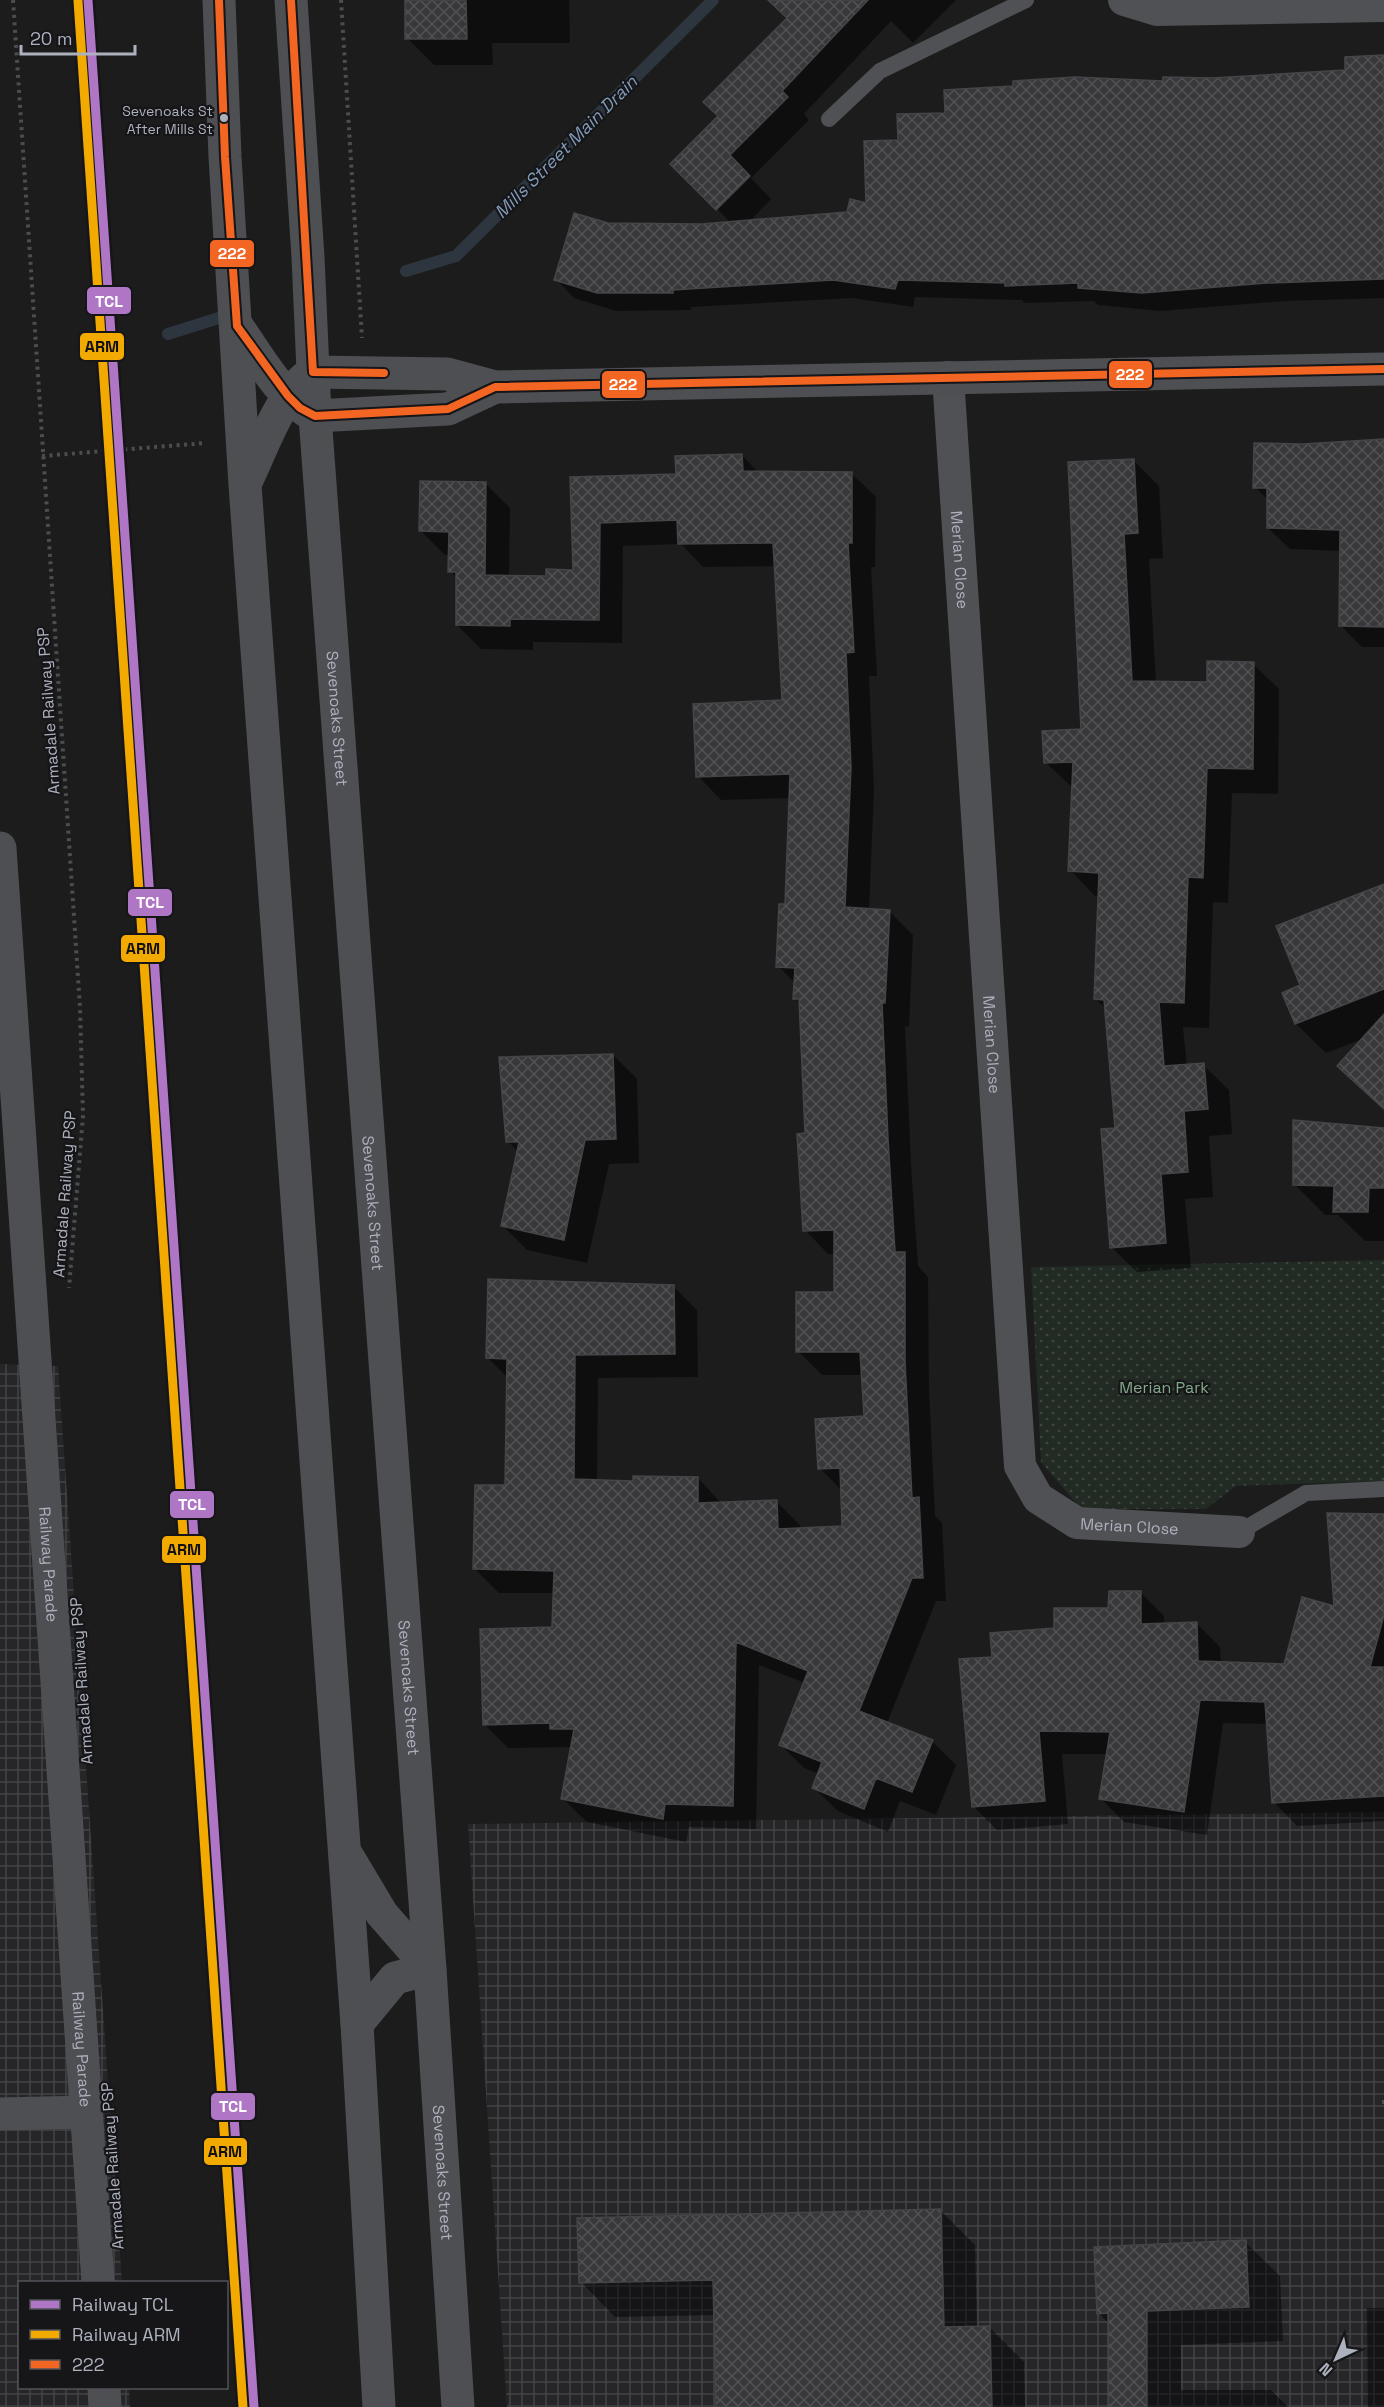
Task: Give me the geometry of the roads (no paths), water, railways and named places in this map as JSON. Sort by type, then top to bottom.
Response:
[{"type":"main road","points":[[219,0],[225,157],[245,485],[357,2024],[379,2407]]},
{"type":"main road","name":"Sevenoaks Street","points":[[291,0],[315,416],[430,1969],[458,2407]]},
{"type":"main road","points":[[237,326],[288,396],[300,408],[315,416],[448,408],[495,387]]},
{"type":"main road","points":[[245,485],[288,396],[300,380],[313,372],[447,374],[495,387],[1384,369]]},
{"type":"main road","name":"Railway Parade","points":[[0,848],[98,2281]]},
{"type":"main road","points":[[344,1850],[382,1914],[430,1969],[395,1978],[357,2024]]},
{"type":"main road","points":[[0,2114],[87,2112]]},
{"type":"main road","points":[[104,2389],[105,2407]]},
{"type":"street","points":[[1124,0],[1157,10],[1384,6]]},
{"type":"street","name":"Merian Close","points":[[948,377],[1020,1466],[1038,1498],[1077,1523],[1239,1532]]},
{"type":"lane","points":[[829,119],[880,71],[1026,0]]},
{"type":"lane","points":[[1239,1532],[1306,1493],[1384,1489]]},
{"type":"waterway","name":"Mills Street Main Drain","points":[[406,271],[456,256],[713,0]]},
{"type":"waterway","points":[[168,334],[222,317]]},
{"type":"rail line","name":"TCL","points":[[88,0],[254,2407]]},
{"type":"rail line","name":"ARM","points":[[78,1],[243,2407]]},
{"type":"place","name":"Sevenoaks St After Mills St","points":[[224,118]]},
{"type":"park label","name":"Merian Park","points":[[1164,1387]]}]
